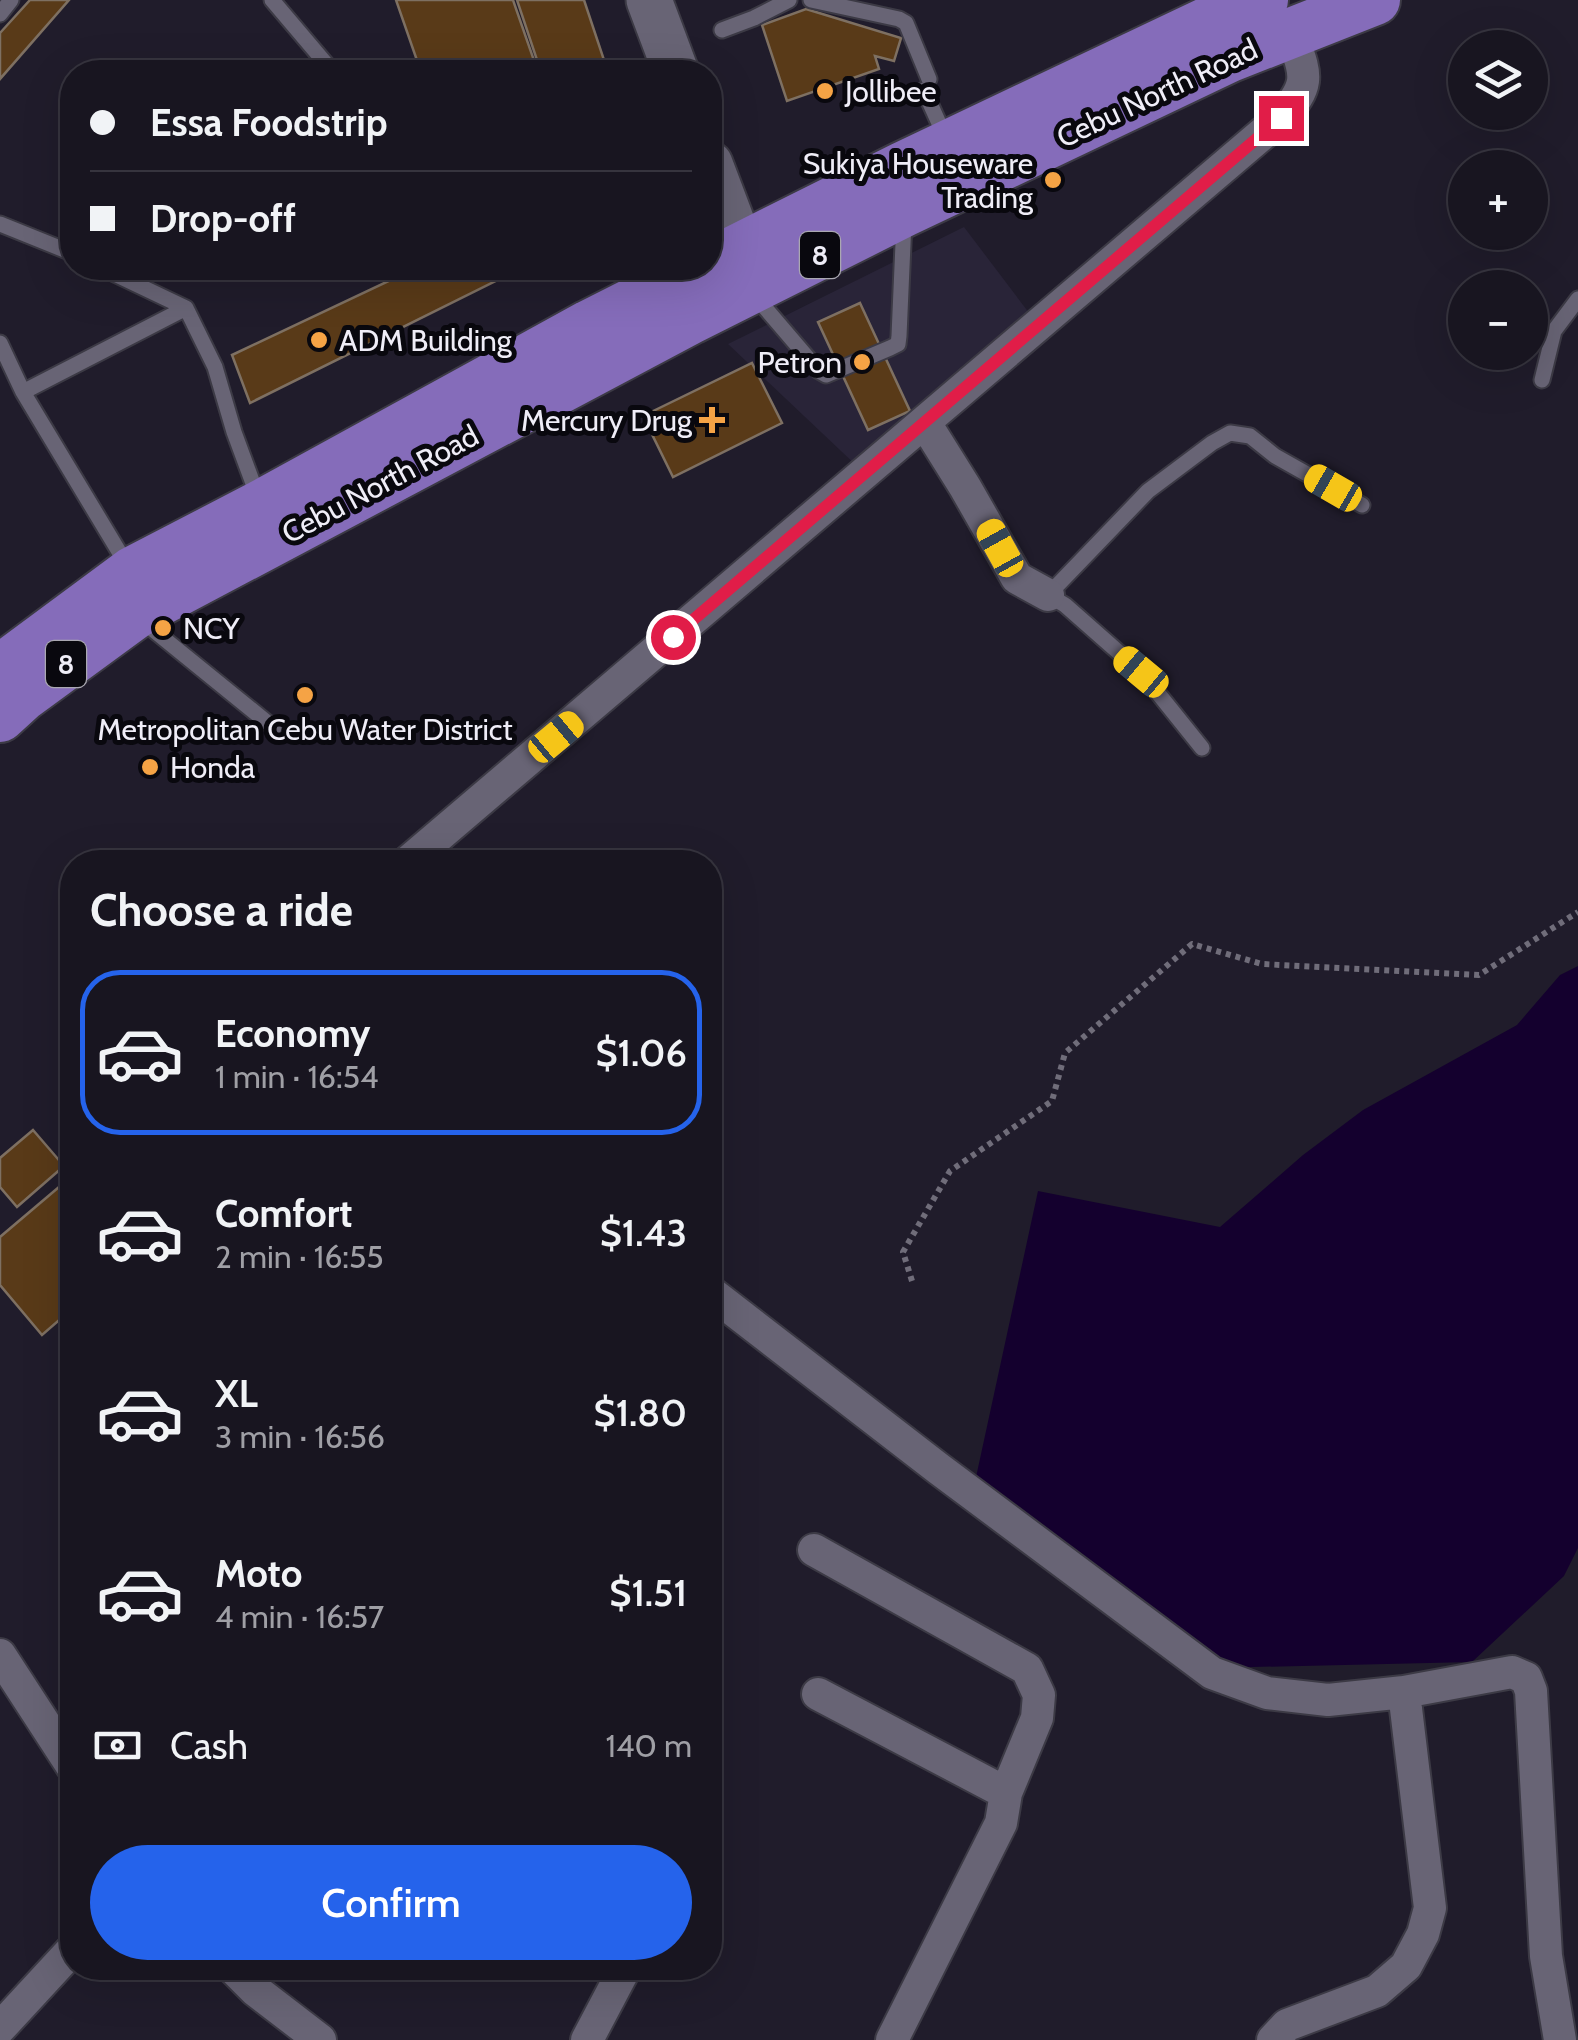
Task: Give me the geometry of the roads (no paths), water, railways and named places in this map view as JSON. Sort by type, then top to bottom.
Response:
[{"type":"main road","name":"Cebu North Road","points":[[728,268],[948,145],[1216,18],[1277,16],[1375,0]]},
{"type":"main road","name":"Cebu North Road","points":[[728,268],[904,212],[1230,57],[1277,16]]},
{"type":"main road","name":"Cebu North Road","points":[[0,670],[133,593],[270,521],[588,325],[699,280]]},
{"type":"main road","name":"Cebu North Road","points":[[0,716],[133,593]]},
{"type":"street","points":[[620,0],[642,60]]},
{"type":"street","points":[[649,0],[672,60]]},
{"type":"street","points":[[422,850],[1281,118],[1300,95],[1304,80],[1302,64],[1277,16]]},
{"type":"street","points":[[722,233],[728,268]]},
{"type":"street","points":[[925,424],[1017,578],[1048,595]]},
{"type":"street","points":[[722,1301],[1212,1673],[1267,1693],[1328,1700],[1404,1692],[1512,1672],[1526,1678],[1531,1691],[1546,1956],[1565,1994],[1560,2040]]},
{"type":"street","points":[[814,1550],[1027,1670],[1040,1695],[1037,1718],[1006,1794],[1001,1823],[892,2040]]},
{"type":"street","points":[[0,1655],[60,1748]]},
{"type":"street","points":[[1272,2040],[1287,2025],[1377,1991],[1406,1966],[1423,1934],[1430,1908],[1404,1692]]},
{"type":"street","points":[[818,1694],[1006,1794]]},
{"type":"street","points":[[0,2028],[60,1963]]},
{"type":"street","points":[[258,1980],[318,2040]]},
{"type":"street","points":[[587,2040],[619,1980]]},
{"type":"lane","points":[[0,14],[10,0]]},
{"type":"lane","points":[[272,0],[324,60]]},
{"type":"lane","points":[[722,30],[789,0]]},
{"type":"lane","points":[[812,0],[906,23],[948,145]]},
{"type":"lane","points":[[728,268],[826,375],[898,344],[904,212]]},
{"type":"lane","points":[[0,224],[60,249]]},
{"type":"lane","points":[[127,280],[186,308],[215,366],[234,432],[270,521]]},
{"type":"lane","points":[[1542,380],[1554,332],[1578,300]]},
{"type":"lane","points":[[23,392],[186,308]]},
{"type":"lane","points":[[0,343],[133,593],[274,728]]},
{"type":"lane","points":[[1202,748],[1141,672],[1048,595],[1148,490],[1230,433],[1250,436],[1275,456],[1362,505]]},
{"type":"place","name":"Jollibee","points":[[825,91]]},
{"type":"place","name":"Sukiya Houseware Trading","points":[[1053,180]]},
{"type":"place","name":"ADM Building","points":[[319,340]]},
{"type":"place","name":"Petron","points":[[862,362]]},
{"type":"place","name":"Mercury Drug","points":[[712,420]]},
{"type":"place","name":"NCY","points":[[163,628]]},
{"type":"place","name":"Metropolitan Cebu Water District","points":[[305,695]]},
{"type":"place","name":"Honda","points":[[150,767]]}]
